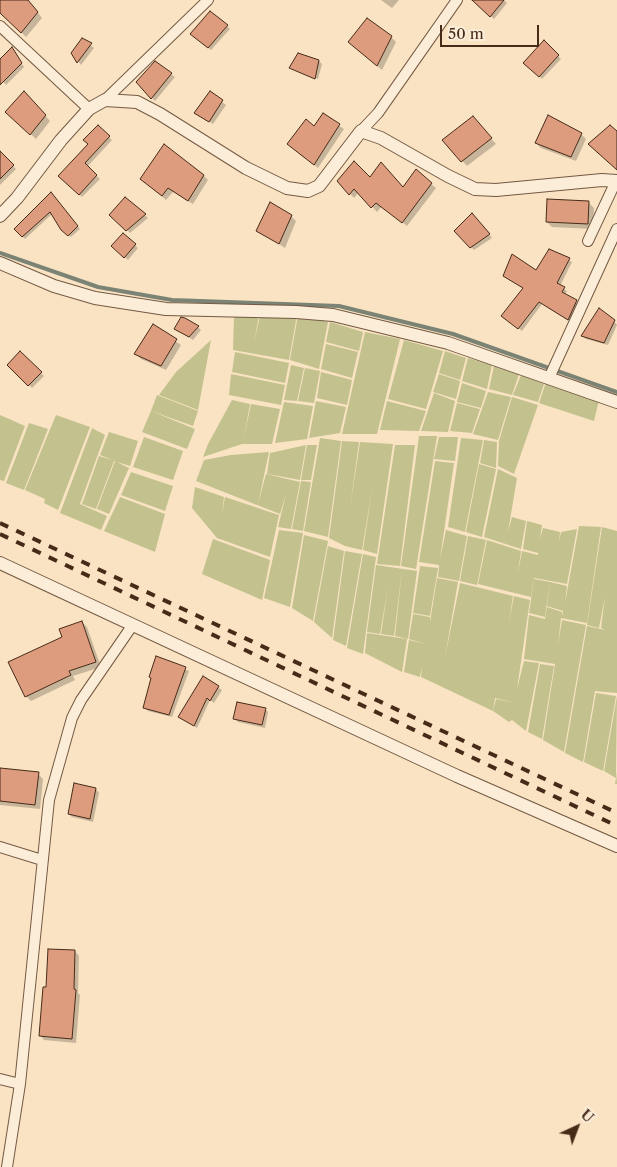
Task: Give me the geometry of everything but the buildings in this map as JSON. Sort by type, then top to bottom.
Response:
[{"type":"street","points":[[0,216],[17,198],[61,140],[89,109],[105,100],[208,0]]},
{"type":"street","points":[[105,100],[137,102],[160,114],[246,168],[287,188],[308,191],[319,186],[387,100],[457,0]]},
{"type":"street","points":[[0,26],[89,109]]},
{"type":"street","points":[[361,131],[381,138],[475,189],[496,190],[595,180],[617,181],[588,241]]},
{"type":"street","points":[[550,377],[617,229]]},
{"type":"street","points":[[0,263],[54,286],[95,298],[158,308],[333,315],[448,343],[550,377],[617,402]]},
{"type":"street","points":[[0,563],[448,772],[617,846]]},
{"type":"street","points":[[7,1167],[20,1084],[49,800],[72,718],[81,700],[132,626]]},
{"type":"street","points":[[0,847],[42,860]]},
{"type":"street","points":[[0,1079],[20,1084]]},
{"type":"shaded area","points":[[259,315],[254,343],[260,315],[297,315],[289,360],[233,350],[234,316]]},
{"type":"shaded area","points":[[298,315],[328,322],[319,369],[290,360]]},
{"type":"shaded area","points":[[330,322],[363,332],[359,351],[326,342]]},
{"type":"shaded area","points":[[365,332],[400,339],[377,434],[342,434]]},
{"type":"shaded area","points":[[211,340],[198,410],[159,395],[176,372]]},
{"type":"shaded area","points":[[404,340],[443,351],[426,409],[388,399]]},
{"type":"shaded area","points":[[326,344],[358,352],[352,378],[321,369]]},
{"type":"shaded area","points":[[445,351],[466,358],[460,380],[439,373]]},
{"type":"shaded area","points":[[235,352],[289,363],[285,383],[232,372]]},
{"type":"shaded area","points":[[468,358],[492,365],[487,389],[462,381]]},
{"type":"shaded area","points":[[291,365],[304,368],[297,401],[284,400]]},
{"type":"shaded area","points":[[494,366],[519,374],[512,395],[489,389]]},
{"type":"shaded area","points":[[305,368],[320,371],[314,403],[298,401]]},
{"type":"shaded area","points":[[321,372],[352,380],[347,405],[317,398]]},
{"type":"shaded area","points":[[231,374],[285,385],[281,405],[229,395]]},
{"type":"shaded area","points":[[439,374],[460,381],[456,399],[433,392]]},
{"type":"shaded area","points":[[521,375],[544,384],[538,402],[513,395]]},
{"type":"shaded area","points":[[546,382],[599,400],[594,421],[539,403]]},
{"type":"shaded area","points":[[462,383],[486,391],[481,408],[457,402]]},
{"type":"shaded area","points":[[488,392],[511,397],[498,440],[473,434]]},
{"type":"shaded area","points":[[434,393],[455,401],[448,432],[421,431]]},
{"type":"shaded area","points":[[157,395],[198,411],[193,426],[151,411]]},
{"type":"shaded area","points":[[512,397],[538,405],[514,474],[498,466],[499,441]]},
{"type":"shaded area","points":[[232,400],[250,404],[244,437],[251,404],[280,409],[272,444],[242,444],[203,457],[208,444]]},
{"type":"shaded area","points":[[316,401],[346,407],[340,433],[309,438]]},
{"type":"shaded area","points":[[387,401],[426,411],[419,431],[380,430]]},
{"type":"shaded area","points":[[284,402],[313,406],[307,439],[275,443]]},
{"type":"shaded area","points":[[457,403],[480,409],[472,433],[450,431]]},
{"type":"shaded area","points":[[151,411],[195,429],[187,449],[142,432]]},
{"type":"shaded area","points":[[0,415],[25,426],[4,481],[0,480]]},
{"type":"shaded area","points":[[56,415],[90,427],[58,510],[44,503],[45,499],[25,490]]},
{"type":"shaded area","points":[[29,423],[48,429],[24,490],[6,483]]},
{"type":"shaded area","points":[[92,428],[105,435],[80,504],[107,516],[101,530],[60,513]]},
{"type":"shaded area","points":[[109,432],[138,441],[130,466],[114,461],[96,509],[82,504],[99,456],[113,460],[100,455]]},
{"type":"shaded area","points":[[419,436],[437,436],[416,569],[401,566]]},
{"type":"shaded area","points":[[144,437],[183,451],[173,480],[133,467]]},
{"type":"shaded area","points":[[439,437],[458,437],[455,461],[434,459]]},
{"type":"shaded area","points":[[320,438],[341,441],[328,537],[304,531]]},
{"type":"shaded area","points":[[461,438],[483,440],[465,532],[448,527]]},
{"type":"shaded area","points":[[484,440],[497,442],[496,468],[480,463]]},
{"type":"shaded area","points":[[342,441],[359,442],[350,508],[360,442],[393,444],[377,554],[363,550],[372,490],[362,550],[345,546],[329,538]]},
{"type":"shaded area","points":[[306,445],[300,480],[267,474],[270,453]]},
{"type":"shaded area","points":[[307,445],[317,445],[311,480],[301,480]]},
{"type":"shaded area","points":[[395,445],[415,445],[400,566],[377,564]]},
{"type":"shaded area","points":[[269,452],[258,504],[266,474],[300,482],[291,529],[278,527],[286,494],[280,514],[196,481],[204,460],[231,455]]},
{"type":"shaded area","points":[[115,461],[129,468],[109,514],[97,509]]},
{"type":"shaded area","points":[[435,461],[454,463],[440,559],[446,530],[467,536],[459,581],[438,577],[439,565],[419,562]]},
{"type":"shaded area","points":[[479,464],[496,469],[482,537],[466,532]]},
{"type":"shaded area","points":[[498,469],[517,478],[508,532],[512,517],[526,521],[521,549],[484,537]]},
{"type":"shaded area","points":[[131,472],[173,486],[165,511],[121,495]]},
{"type":"shaded area","points":[[301,481],[311,482],[303,531],[292,529]]},
{"type":"shaded area","points":[[195,487],[224,497],[222,514],[225,497],[279,515],[270,557],[217,538],[192,508]]},
{"type":"shaded area","points":[[120,497],[165,514],[155,552],[104,531]]},
{"type":"shaded area","points":[[527,521],[542,525],[540,539],[543,528],[560,532],[559,542],[561,532],[577,529],[567,584],[534,578],[531,597],[478,584],[487,540],[521,551],[518,573],[522,551],[538,555],[538,553],[523,549]]},
{"type":"shaded area","points":[[579,526],[601,527],[587,623],[561,618],[558,645],[562,620],[586,625],[564,752],[543,740],[555,664],[524,659],[529,615],[545,619],[547,607],[562,612],[562,617],[563,611],[547,606],[550,582],[567,586],[565,603]]},
{"type":"shaded area","points":[[602,527],[617,531],[617,693],[595,691],[583,762],[565,753],[587,626],[605,630],[601,628],[605,597],[599,628],[587,625]]},
{"type":"shaded area","points":[[279,530],[303,533],[290,607],[264,598]]},
{"type":"shaded area","points":[[304,535],[328,541],[313,621],[292,608]]},
{"type":"shaded area","points":[[468,536],[486,540],[477,585],[460,581]]},
{"type":"shaded area","points":[[213,539],[270,560],[262,600],[202,574]]},
{"type":"shaded area","points":[[328,546],[344,551],[332,638],[314,622]]},
{"type":"shaded area","points":[[345,551],[362,554],[346,646],[333,640]]},
{"type":"shaded area","points":[[363,554],[376,557],[363,654],[347,648]]},
{"type":"shaded area","points":[[376,565],[417,571],[408,639],[395,636],[402,570],[394,636],[381,634],[388,587],[380,634],[367,632]]},
{"type":"shaded area","points":[[420,566],[438,568],[430,616],[413,613]]},
{"type":"shaded area","points":[[437,578],[458,582],[445,657],[460,583],[513,596],[509,622],[514,596],[530,600],[517,689],[524,661],[539,663],[526,731],[512,720],[509,722],[493,711],[421,677],[422,666],[420,677],[404,672],[409,640],[426,644],[409,639],[413,614],[430,617],[430,622]]},
{"type":"shaded area","points":[[534,579],[550,582],[545,617],[529,613]]},
{"type":"shaded area","points":[[367,633],[407,639],[402,672],[365,653]]},
{"type":"shaded area","points":[[540,664],[554,666],[542,739],[528,732]]},
{"type":"shaded area","points":[[596,693],[616,696],[603,771],[584,762]]},
{"type":"shaded area","points":[[617,696],[617,784],[615,784],[616,778],[604,771]]},
{"type":"waterway","points":[[0,253],[98,287],[172,300],[339,306],[453,334],[617,392]]},
{"type":"railway","points":[[0,523],[617,813]]},
{"type":"railway","points":[[0,534],[617,826]]}]
